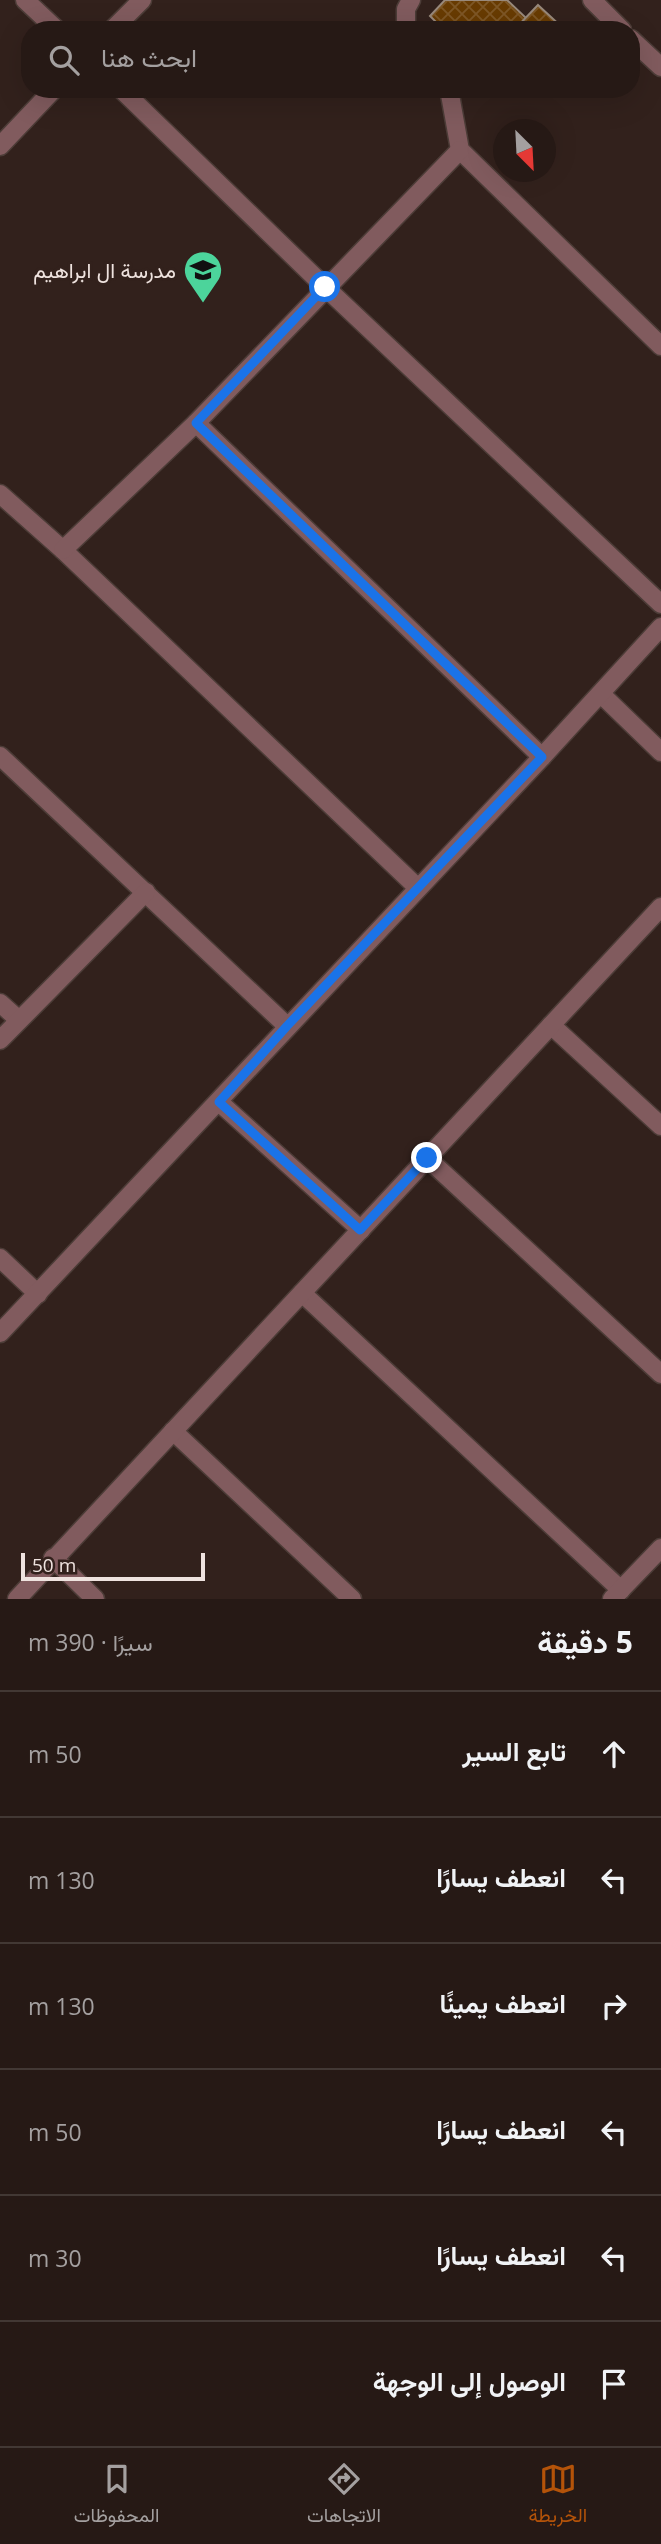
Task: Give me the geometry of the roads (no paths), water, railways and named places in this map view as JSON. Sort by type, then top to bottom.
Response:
[{"type":"street","points":[[25,0],[47,21]]},
{"type":"street","points":[[121,21],[142,0]]},
{"type":"street","points":[[406,21],[406,9],[411,0]]},
{"type":"street","points":[[592,0],[613,21]]},
{"type":"street","points":[[640,47],[661,68]]},
{"type":"street","points":[[0,146],[45,98]]},
{"type":"street","points":[[130,98],[325,287],[661,604]]},
{"type":"street","points":[[451,98],[460,150],[661,346]]},
{"type":"street","points":[[63,550],[196,423],[460,150]]},
{"type":"street","points":[[196,423],[542,757]]},
{"type":"street","points":[[0,494],[63,550],[418,888]]},
{"type":"street","points":[[0,1334],[661,627]]},
{"type":"street","points":[[601,694],[661,751]]},
{"type":"street","points":[[0,756],[287,1026]]},
{"type":"street","points":[[0,1040],[146,892]]},
{"type":"street","points":[[17,1599],[661,907]]},
{"type":"street","points":[[0,1003],[19,1020]]},
{"type":"street","points":[[551,1025],[661,1126]]},
{"type":"street","points":[[219,1102],[360,1230]]},
{"type":"street","points":[[427,1158],[661,1374]]},
{"type":"street","points":[[0,1258],[38,1294]]},
{"type":"street","points":[[302,1293],[616,1594],[661,1548]]},
{"type":"street","points":[[173,1432],[352,1599]]},
{"type":"street","points":[[53,1558],[95,1599]]},
{"type":"place","name":"مدرسة ال ابراهيم","points":[[203,304]]}]
